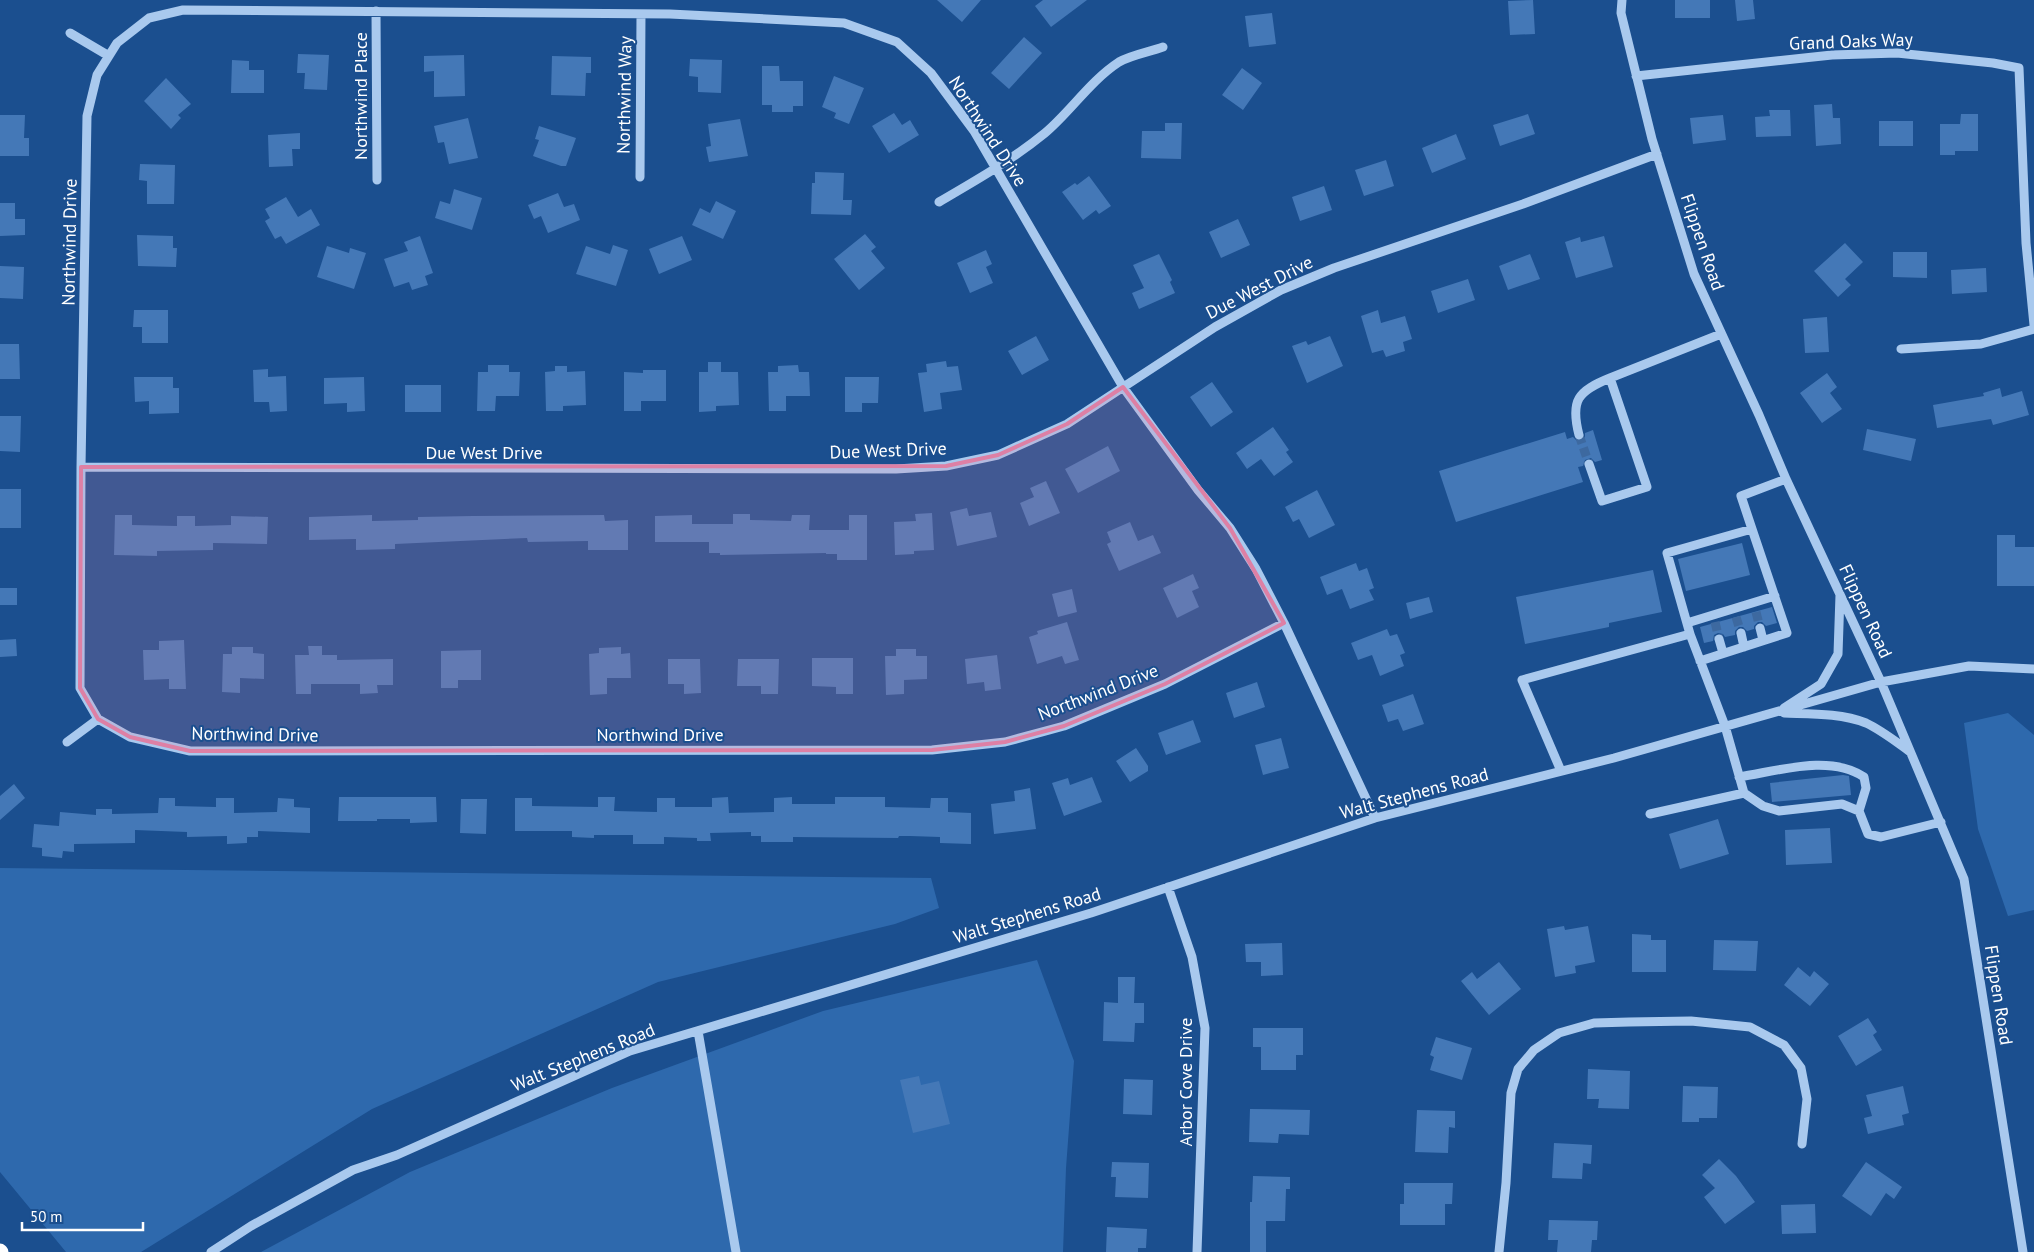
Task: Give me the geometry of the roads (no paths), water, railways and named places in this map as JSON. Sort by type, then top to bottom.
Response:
[{"type":"street","name":"Flippen Road","points":[[1622,0],[1621,13],[1656,154],[1694,274],[1759,414],[1786,479],[1881,682],[1964,879],[2023,1252]]},
{"type":"street","name":"Northwind Drive","points":[[1284,623],[1165,684],[1064,726],[1005,742],[932,750],[190,751],[130,737],[98,719],[80,688],[81,467],[87,116],[97,75],[117,43],[148,18],[183,10],[641,14],[844,23],[898,42],[931,73],[974,131],[1123,387],[1198,490],[1230,528],[1256,569],[1284,623],[1375,818]]},
{"type":"street","name":"Northwind Place","points":[[376,12],[377,180]]},
{"type":"street","name":"Northwind Way","points":[[640,177],[641,14]]},
{"type":"street","points":[[70,33],[109,56]]},
{"type":"street","points":[[939,202],[996,169],[1045,133],[1072,108],[1096,80],[1121,61],[1163,47]]},
{"type":"street","name":"Grand Oaks Way","points":[[1636,76],[1832,55],[1896,53],[1930,55],[2018,68],[2026,243],[2034,327]]},
{"type":"street","name":"Due West Drive","points":[[81,467],[896,469],[946,466],[998,454],[1067,424],[1215,328],[1281,290],[1334,268],[1523,204],[1656,154]]},
{"type":"street","points":[[1901,349],[1981,344],[2034,327]]},
{"type":"street","points":[[1579,435],[1575,420],[1576,409],[1583,391],[1589,386],[1721,334]]},
{"type":"street","points":[[1589,464],[1602,501],[1647,487],[1610,378]]},
{"type":"street","points":[[1700,661],[1787,633],[1741,496],[1786,479]]},
{"type":"street","points":[[1752,529],[1667,553],[1690,634],[1725,726],[1744,793],[1763,806],[1780,811],[1842,804],[1859,811]]},
{"type":"street","points":[[1776,713],[1821,684],[1832,666],[1838,654],[1840,639],[1840,591]]},
{"type":"street","points":[[1687,624],[1714,619],[1755,607],[1774,596]]},
{"type":"street","points":[[1760,628],[1763,640]]},
{"type":"street","points":[[1740,633],[1744,647]]},
{"type":"street","points":[[1562,771],[1522,680],[1690,634]]},
{"type":"street","points":[[1719,639],[1723,654]]},
{"type":"street","name":"Walt Stephens Road","points":[[211,1252],[251,1226],[353,1170],[397,1155],[630,1051],[1091,913],[1375,818],[1562,771],[1776,713],[1881,682],[1969,666],[2034,670]]},
{"type":"street","points":[[1776,713],[1817,714],[1865,723],[1880,730],[1909,752]]},
{"type":"street","points":[[67,742],[98,719]]},
{"type":"street","points":[[1739,777],[1822,764],[1852,769],[1864,777],[1866,788],[1859,811],[1868,834],[1881,837],[1941,822]]},
{"type":"street","points":[[1650,814],[1744,793]]},
{"type":"street","name":"Arbor Cove Drive","points":[[1168,887],[1192,957],[1205,1028],[1197,1252]]},
{"type":"street","points":[[1499,1252],[1506,1183],[1511,1093],[1518,1069],[1534,1050],[1558,1033],[1594,1023],[1690,1021],[1750,1027],[1784,1045],[1802,1068],[1807,1099],[1802,1144]]},
{"type":"street","points":[[698,1030],[736,1252]]},
{"type":"tunnel","points":[[1579,435],[1589,464]]},
{"type":"tunnel","points":[[1756,612],[1760,628]]},
{"type":"tunnel","points":[[1736,617],[1741,633]]},
{"type":"tunnel","points":[[1715,622],[1719,639]]}]
